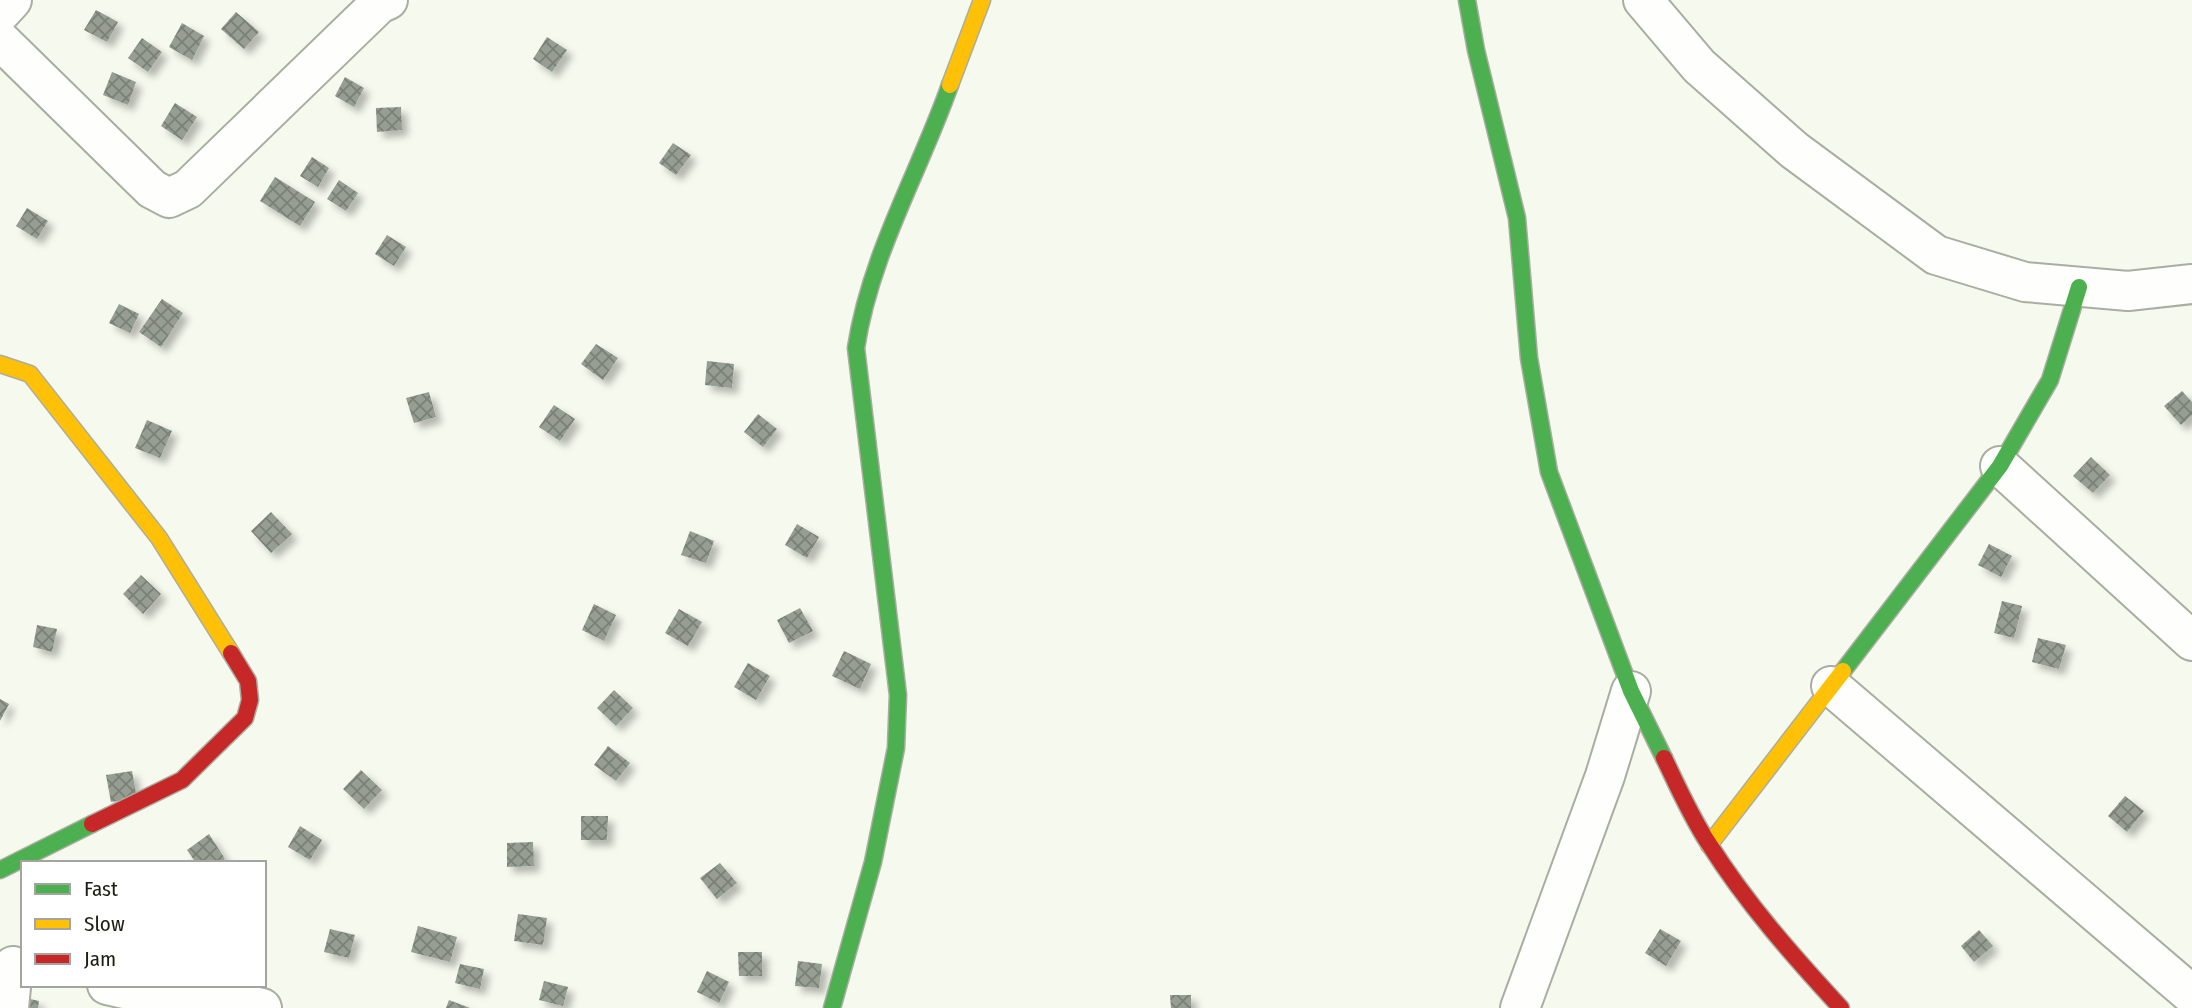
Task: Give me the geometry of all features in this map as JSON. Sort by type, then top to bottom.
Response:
[{"type":"street","points":[[0,13],[12,0]]},
{"type":"street","points":[[0,40],[152,189],[169,198],[188,189],[379,4],[388,0]]},
{"type":"street","points":[[832,1008],[873,862],[896,748],[898,695],[856,348],[859,321],[873,273],[934,128],[961,50],[982,0]]},
{"type":"street","points":[[1467,0],[1476,50],[1517,218],[1529,358],[1549,471],[1631,691],[1693,818],[1750,903],[1793,956],[1841,1008]]},
{"type":"street","points":[[1643,0],[1699,66],[1794,150],[1936,255],[2025,282],[2128,291],[2192,285]]},
{"type":"street","points":[[1709,845],[2000,466],[2050,380],[2080,287]]},
{"type":"street","points":[[0,364],[30,374],[159,538],[248,681],[250,700],[245,718],[182,780],[0,870]]},
{"type":"street","points":[[2000,466],[2192,640]]},
{"type":"street","points":[[1831,687],[2192,995]]},
{"type":"street","points":[[1520,1008],[1605,776],[1631,691]]},
{"type":"street","points":[[9,1008],[12,964]]},
{"type":"street","points":[[116,987],[134,991],[210,996],[262,1008]]},
{"type":"building","points":[[96,10],[118,22],[107,42],[84,30]]},
{"type":"building","points":[[236,12],[259,32],[244,49],[221,29]]},
{"type":"building","points":[[182,23],[204,36],[192,60],[169,47]]},
{"type":"building","points":[[547,37],[567,50],[552,72],[533,59]]},
{"type":"building","points":[[142,38],[162,52],[148,72],[128,58]]},
{"type":"building","points":[[112,72],[136,82],[128,105],[103,95]]},
{"type":"building","points":[[345,77],[364,88],[354,107],[335,96]]},
{"type":"building","points":[[175,103],[197,117],[182,140],[161,126]]},
{"type":"building","points":[[401,107],[402,130],[377,132],[376,108]]},
{"type":"building","points":[[673,143],[691,155],[676,175],[659,163]]},
{"type":"building","points":[[312,157],[329,168],[318,187],[300,176]]},
{"type":"building","points":[[275,177],[315,202],[300,226],[260,201]]},
{"type":"building","points":[[339,180],[358,193],[346,211],[327,199]]},
{"type":"building","points":[[27,208],[48,221],[37,239],[16,226]]},
{"type":"building","points":[[387,235],[406,247],[394,266],[375,254]]},
{"type":"building","points":[[162,299],[183,313],[161,347],[139,332]]},
{"type":"building","points":[[119,304],[139,314],[130,333],[109,323]]},
{"type":"building","points":[[596,344],[618,358],[603,380],[581,364]]},
{"type":"building","points":[[707,361],[734,364],[732,388],[705,385]]},
{"type":"building","points":[[2182,391],[2192,402],[2192,415],[2181,425],[2164,406]]},
{"type":"building","points":[[429,392],[436,417],[414,423],[406,398]]},
{"type":"building","points":[[554,405],[575,419],[560,441],[539,427]]},
{"type":"building","points":[[758,414],[777,429],[763,447],[744,432]]},
{"type":"building","points":[[147,420],[172,431],[160,458],[135,448]]},
{"type":"building","points":[[2091,457],[2110,475],[2093,493],[2073,476]]},
{"type":"building","points":[[271,512],[292,534],[271,553],[251,531]]},
{"type":"building","points":[[797,524],[819,537],[807,558],[785,545]]},
{"type":"building","points":[[690,531],[714,541],[706,563],[681,555]]},
{"type":"building","points":[[1989,544],[2012,556],[2001,577],[1978,565]]},
{"type":"building","points":[[141,575],[161,594],[143,614],[123,594]]},
{"type":"building","points":[[2002,601],[2022,606],[2014,638],[1994,633]]},
{"type":"building","points":[[594,604],[616,615],[604,641],[582,630]]},
{"type":"building","points":[[800,608],[813,631],[789,643],[777,620]]},
{"type":"building","points":[[679,609],[702,622],[688,646],[665,633]]},
{"type":"building","points":[[37,625],[57,629],[52,652],[33,647]]},
{"type":"building","points":[[2038,638],[2066,645],[2059,669],[2032,662]]},
{"type":"building","points":[[844,651],[871,664],[860,689],[832,676]]},
{"type":"building","points":[[748,663],[770,676],[756,700],[734,687]]},
{"type":"building","points":[[614,690],[633,708],[616,726],[597,708]]},
{"type":"building","points":[[0,699],[9,704],[0,721]]},
{"type":"building","points":[[608,746],[630,763],[616,781],[594,765]]},
{"type":"building","points":[[361,770],[382,790],[364,809],[343,789]]},
{"type":"building","points":[[132,771],[137,798],[111,802],[106,775]]},
{"type":"building","points":[[2125,796],[2144,811],[2127,832],[2108,816]]},
{"type":"building","points":[[581,816],[608,816],[607,840],[581,840]]},
{"type":"building","points":[[300,826],[322,840],[310,860],[288,847]]},
{"type":"building","points":[[209,834],[225,859],[195,861],[187,850]]},
{"type":"building","points":[[533,842],[534,866],[507,867],[507,843]]},
{"type":"building","points":[[720,863],[737,883],[717,899],[700,878]]},
{"type":"building","points":[[518,914],[547,918],[543,945],[514,941]]},
{"type":"building","points":[[418,926],[457,937],[450,962],[411,952]]},
{"type":"building","points":[[330,929],[355,935],[349,958],[324,952]]},
{"type":"building","points":[[1660,929],[1681,941],[1666,966],[1645,953]]},
{"type":"building","points":[[1979,930],[1993,946],[1974,962],[1961,946]]},
{"type":"building","points":[[738,952],[762,952],[762,976],[739,976]]},
{"type":"building","points":[[798,961],[822,964],[819,988],[795,986]]},
{"type":"building","points":[[460,964],[484,969],[480,989],[455,983]]},
{"type":"building","points":[[707,971],[729,982],[719,1003],[697,992]]},
{"type":"building","points":[[544,981],[568,987],[563,1006],[539,1000]]},
{"type":"building","points":[[1170,995],[1191,995],[1191,1008],[1171,1008]]},
{"type":"building","points":[[16,996],[39,1001],[38,1008],[14,1008]]},
{"type":"building","points":[[449,1000],[470,1008],[446,1008]]},
{"type":"traffic: fast","points":[[1467,0],[1476,50],[1517,218],[1529,358],[1549,472],[1631,691],[1664,758]]},
{"type":"traffic: fast","points":[[832,1008],[873,862],[896,748],[898,695],[856,348],[872,280],[950,85]]},
{"type":"traffic: fast","points":[[1843,671],[2000,466],[2050,380],[2079,287]]},
{"type":"traffic: fast","points":[[0,870],[92,824]]},
{"type":"traffic: slow","points":[[950,85],[982,0]]},
{"type":"traffic: slow","points":[[0,364],[30,374],[159,538],[231,653]]},
{"type":"traffic: slow","points":[[1709,845],[1843,671]]},
{"type":"traffic: jam","points":[[92,824],[182,780],[245,718],[250,700],[248,681],[231,653]]},
{"type":"traffic: jam","points":[[1664,758],[1696,823],[1739,888],[1771,929],[1841,1008]]}]
